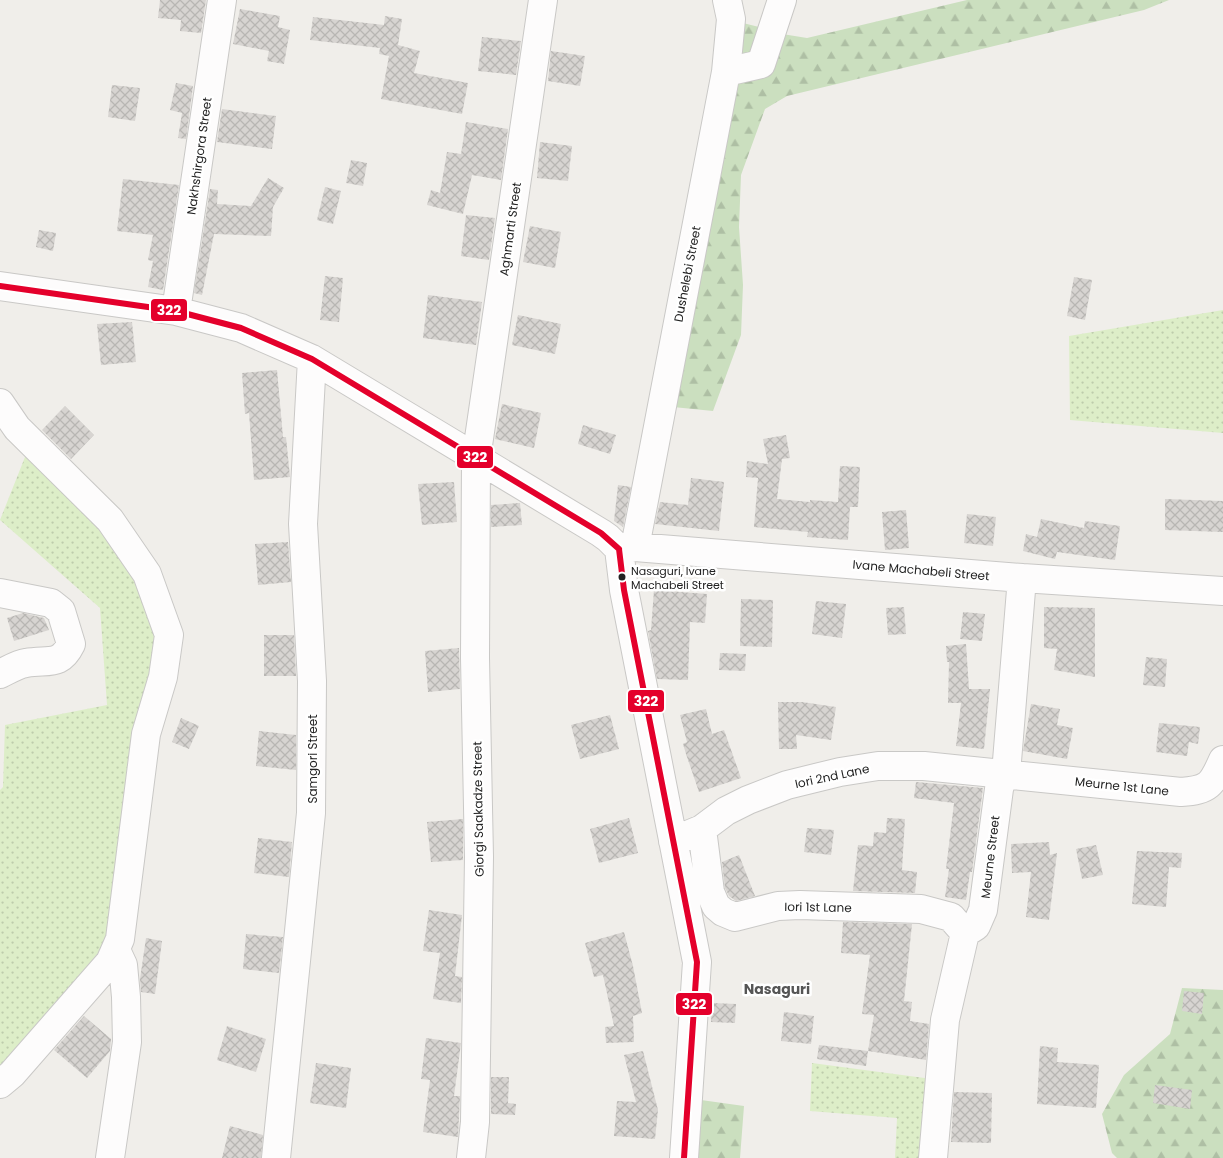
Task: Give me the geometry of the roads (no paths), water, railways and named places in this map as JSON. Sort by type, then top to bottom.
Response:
[{"type":"street","name":"Nakhshirgora Street","points":[[176,311],[222,0]]},
{"type":"street","name":"Aghmarti Street","points":[[476,459],[543,0]]},
{"type":"street","name":"Dushelebi Street","points":[[684,1158],[697,962],[624,590],[627,548],[726,72],[731,19],[727,0]]},
{"type":"street","points":[[726,72],[761,64],[782,0]]},
{"type":"street","points":[[0,286],[176,311],[240,328],[312,359],[627,548]]},
{"type":"street","name":"Samgori Street","points":[[276,1158],[311,813],[312,681],[303,524],[312,359]]},
{"type":"street","points":[[0,403],[17,428],[110,520],[147,574],[169,635],[163,676],[146,734],[120,940],[110,962],[12,1074],[0,1084]]},
{"type":"street","name":"Giorgi Saakadze Street","points":[[471,1158],[475,1122],[479,857],[475,658],[476,459]]},
{"type":"street","name":"Ivane Machabeli Street","points":[[627,548],[1223,591]]},
{"type":"street","name":"Meurne Street","points":[[933,1158],[945,1020],[966,933],[976,926],[983,910],[999,789],[1007,761],[1022,578]]},
{"type":"street","points":[[0,593],[51,603],[61,610],[71,644],[66,654],[58,660],[24,663],[0,674]]},
{"type":"street","name":"Meurne 1st Lane","points":[[1004,773],[1190,792],[1200,791],[1214,780],[1223,760]]},
{"type":"street","name":"Iori 2nd Lane","points":[[673,841],[702,829],[726,811],[748,800],[787,785],[840,772],[878,766],[924,766],[1004,773]]},
{"type":"street","name":"Iori 1st Lane","points":[[702,829],[710,892],[716,906],[723,912],[736,917],[778,906],[800,905],[921,909],[951,917],[966,933]]},
{"type":"street","points":[[110,1158],[127,1042],[123,964],[116,950]]},
{"type":"place","name":"Nasaguri, Ivane Machabeli Street","points":[[622,577]]},
{"type":"district","name":"Nasaguri","points":[[777,989]]}]
